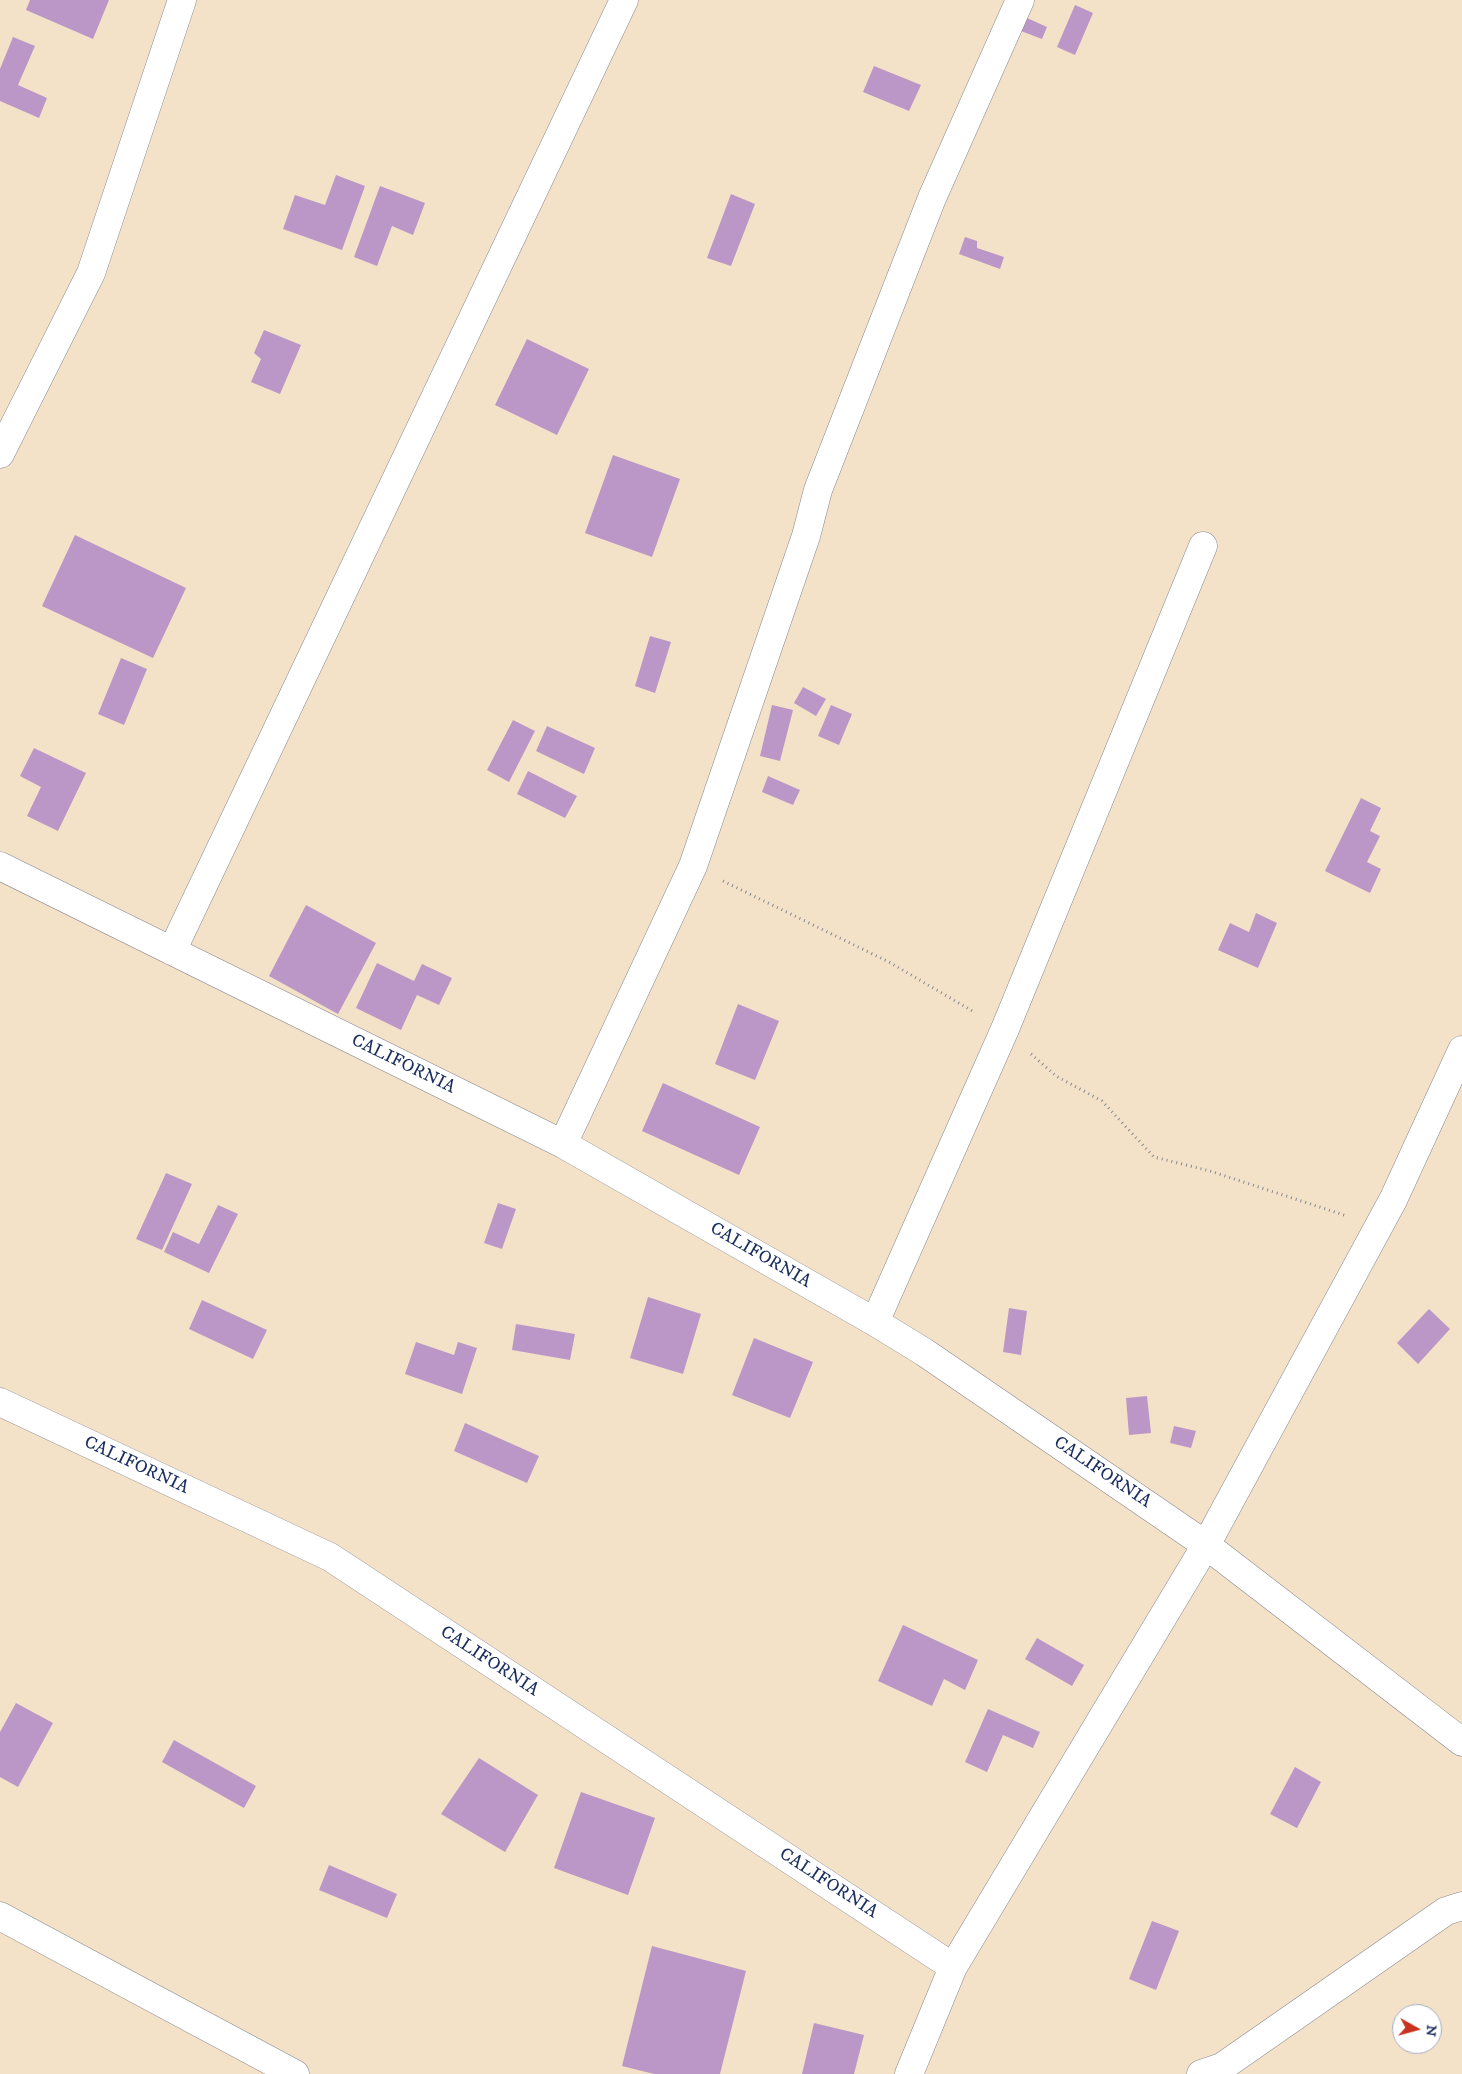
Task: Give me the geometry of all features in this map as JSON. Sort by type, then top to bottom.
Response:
[{"type":"street","points":[[0,454],[91,274],[182,0]]},
{"type":"street","points":[[172,951],[624,0]]},
{"type":"street","points":[[563,1144],[693,866],[806,536],[818,490],[932,198],[1020,0]]},
{"type":"street","points":[[875,1322],[1005,1029],[1203,546]]},
{"type":"street","name":"CALIFORNIA","points":[[0,866],[563,1144],[875,1322],[924,1352],[1206,1545],[1462,1742]]},
{"type":"street","points":[[909,2074],[953,1967],[1206,1545],[1393,1200],[1462,1050]]},
{"type":"street","name":"CALIFORNIA","points":[[0,1402],[330,1557],[953,1967]]},
{"type":"street","points":[[1201,2074],[1222,2067],[1446,1911],[1462,1906]]},
{"type":"street","points":[[0,1916],[294,2074]]},
{"type":"building","points":[[30,0],[109,0],[93,39],[26,10]]},
{"type":"building","points":[[1075,5],[1093,13],[1075,55],[1057,47]]},
{"type":"building","points":[[1027,18],[1047,27],[1042,39],[1021,31]]},
{"type":"building","points":[[13,37],[35,46],[18,85],[47,98],[39,118],[0,101],[0,69]]},
{"type":"building","points":[[874,66],[921,85],[909,111],[863,92]]},
{"type":"building","points":[[336,175],[365,186],[342,250],[283,229],[295,195],[325,205]]},
{"type":"building","points":[[380,186],[425,203],[413,235],[392,226],[377,266],[354,257]]},
{"type":"building","points":[[731,194],[755,204],[731,266],[707,258]]},
{"type":"building","points":[[965,237],[977,241],[977,248],[1004,257],[1000,269],[959,254]]},
{"type":"building","points":[[264,330],[301,345],[280,394],[251,382],[261,359],[254,353]]},
{"type":"building","points":[[527,339],[589,369],[557,435],[495,405]]},
{"type":"building","points":[[613,455],[680,479],[652,557],[585,533]]},
{"type":"building","points":[[75,535],[186,588],[153,658],[42,606]]},
{"type":"building","points":[[650,636],[671,642],[655,693],[635,686]]},
{"type":"building","points":[[121,658],[147,669],[124,725],[98,714]]},
{"type":"building","points":[[803,687],[826,699],[816,716],[794,703]]},
{"type":"building","points":[[772,705],[793,710],[780,761],[760,756]]},
{"type":"building","points":[[831,705],[852,714],[839,745],[818,736]]},
{"type":"building","points":[[513,720],[535,731],[509,782],[487,770]]},
{"type":"building","points":[[547,726],[595,748],[584,774],[536,751]]},
{"type":"building","points":[[34,748],[86,773],[58,831],[27,816],[41,787],[20,776]]},
{"type":"building","points":[[528,771],[577,796],[565,818],[517,794]]},
{"type":"building","points":[[768,776],[800,790],[793,805],[762,792]]},
{"type":"building","points":[[1361,798],[1381,808],[1370,831],[1380,836],[1367,862],[1381,869],[1370,893],[1325,871]]},
{"type":"building","points":[[306,905],[376,943],[338,1014],[269,976]]},
{"type":"building","points":[[1256,913],[1277,923],[1258,968],[1218,950],[1230,923],[1249,932]]},
{"type":"building","points":[[377,963],[414,981],[422,964],[452,978],[439,1005],[417,995],[401,1030],[356,1008]]},
{"type":"building","points":[[738,1004],[779,1021],[755,1080],[715,1064]]},
{"type":"building","points":[[663,1083],[760,1127],[739,1175],[642,1131]]},
{"type":"building","points":[[166,1173],[192,1184],[162,1250],[136,1239]]},
{"type":"building","points":[[498,1203],[516,1209],[502,1249],[484,1243]]},
{"type":"building","points":[[218,1205],[238,1214],[209,1273],[164,1252],[173,1232],[199,1244]]},
{"type":"building","points":[[648,1297],[701,1314],[683,1374],[630,1358]]},
{"type":"building","points":[[202,1300],[267,1330],[253,1359],[189,1329]]},
{"type":"building","points":[[1009,1308],[1027,1311],[1021,1355],[1003,1352]]},
{"type":"building","points":[[1429,1309],[1450,1329],[1418,1364],[1397,1343]]},
{"type":"building","points":[[516,1324],[575,1334],[570,1360],[512,1350]]},
{"type":"building","points":[[754,1338],[813,1362],[790,1418],[732,1395]]},
{"type":"building","points":[[416,1342],[454,1355],[458,1342],[477,1348],[462,1394],[405,1374]]},
{"type":"building","points":[[1147,1396],[1151,1433],[1129,1435],[1126,1398]]},
{"type":"building","points":[[465,1423],[539,1456],[527,1483],[454,1451]]},
{"type":"building","points":[[1174,1426],[1196,1431],[1191,1448],[1170,1443]]},
{"type":"building","points":[[903,1625],[978,1660],[965,1690],[944,1679],[932,1706],[878,1681]]},
{"type":"building","points":[[1037,1638],[1084,1665],[1072,1686],[1025,1659]]},
{"type":"building","points":[[16,1703],[53,1723],[18,1787],[0,1777],[0,1732]]},
{"type":"building","points":[[988,1709],[1040,1732],[1033,1748],[1003,1735],[987,1772],[965,1762]]},
{"type":"building","points":[[174,1740],[256,1786],[244,1808],[162,1762]]},
{"type":"building","points":[[479,1758],[538,1795],[505,1852],[441,1814]]},
{"type":"building","points":[[1295,1767],[1321,1782],[1297,1828],[1270,1814]]},
{"type":"building","points":[[581,1792],[655,1818],[628,1895],[554,1868]]},
{"type":"building","points":[[329,1865],[397,1894],[387,1918],[319,1890]]},
{"type":"building","points":[[1152,1921],[1179,1931],[1156,1990],[1129,1979]]},
{"type":"building","points":[[652,1946],[746,1971],[720,2074],[654,2074],[622,2066]]},
{"type":"building","points":[[814,2023],[864,2035],[854,2074],[802,2074]]}]
